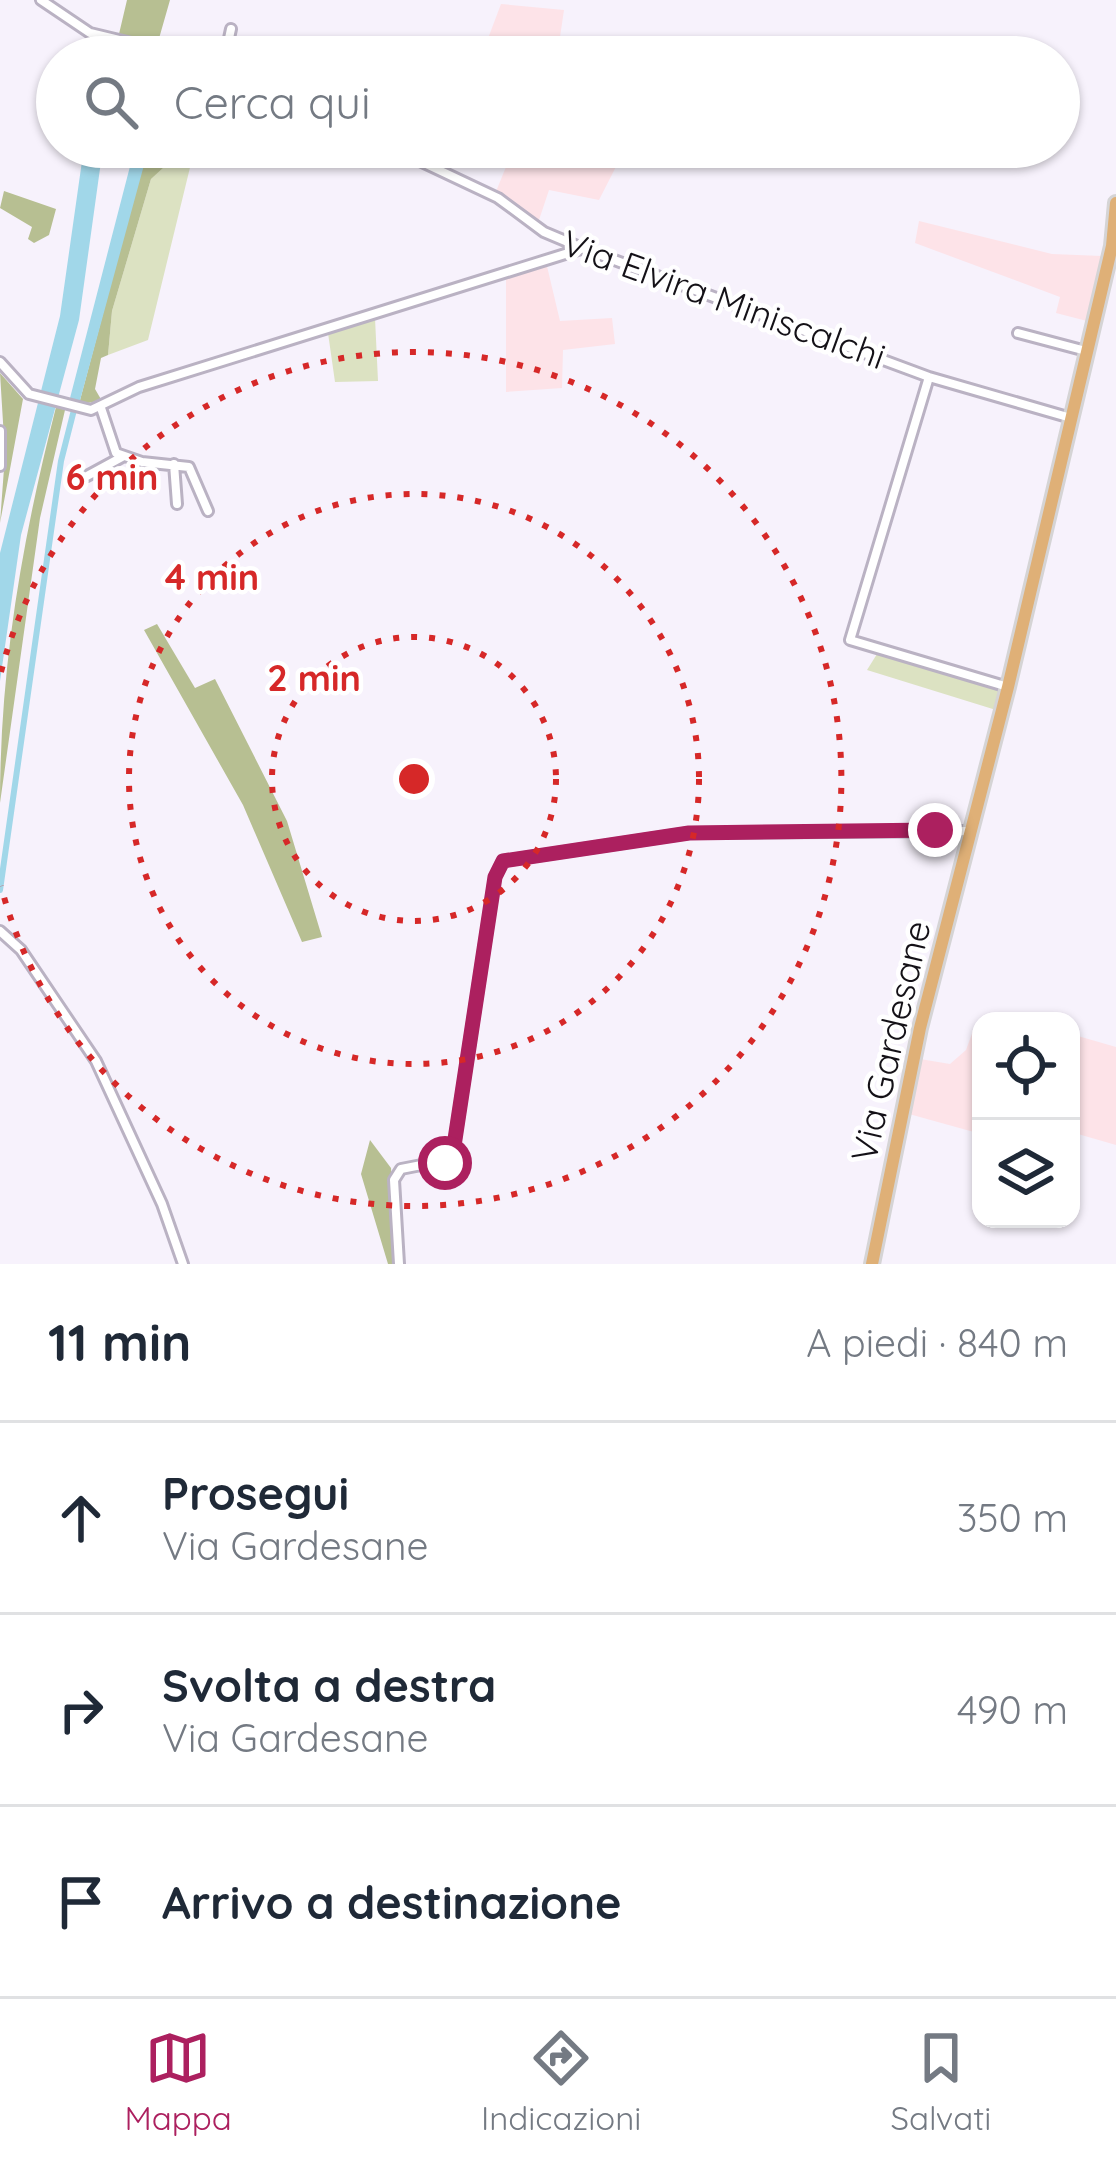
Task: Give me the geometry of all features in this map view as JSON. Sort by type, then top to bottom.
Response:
[{"type":"main road","name":"Via Gardesane","points":[[872,1264],[920,1028],[1114,246],[1116,203]]},
{"type":"street","points":[[41,0],[95,34],[110,36]]},
{"type":"street","points":[[229,36],[231,28]]},
{"type":"street","name":"Via Elvira Miniscalchi","points":[[434,168],[498,198],[544,232],[582,248],[929,376],[1072,418]]},
{"type":"street","points":[[0,362],[18,387],[36,397],[100,408],[139,387],[582,248]]},
{"type":"street","points":[[1018,333],[1086,351]]},
{"type":"street","points":[[929,376],[850,640],[1008,687]]},
{"type":"street","points":[[100,408],[122,457]]},
{"type":"street","points":[[0,431],[0,466]]},
{"type":"street","points":[[87,476],[122,457],[189,467],[208,511]]},
{"type":"street","points":[[174,464],[177,504]]},
{"type":"street","points":[[399,1264],[394,1180],[401,1168],[452,1159],[495,877],[503,861],[689,833],[971,831]]},
{"type":"street","points":[[0,931],[21,950],[96,1061],[162,1204],[183,1264]]},
{"type":"shaded area","points":[[501,4],[564,10],[560,36],[489,36]]},
{"type":"shaded area","points":[[506,168],[615,168],[599,200],[549,190],[538,223],[495,194]]},
{"type":"shaded area","points":[[919,221],[1052,254],[1102,256],[1087,321],[1056,313],[1060,297],[915,243]]},
{"type":"shaded area","points":[[546,262],[560,321],[612,318],[615,344],[563,350],[562,388],[506,392],[506,275]]},
{"type":"shaded area","points":[[972,1034],[972,1132],[909,1114],[920,1059],[950,1064],[966,1050]]},
{"type":"shaded area","points":[[1080,1037],[1116,1047],[1116,1145],[1080,1135]]},
{"type":"green space","points":[[127,0],[170,0],[160,36],[119,34]]},
{"type":"green space","points":[[141,168],[163,168],[151,179],[112,311],[108,355],[101,358],[95,389],[102,401],[79,404]]},
{"type":"green space","points":[[161,168],[190,168],[148,340],[108,355],[112,311],[151,179]]},
{"type":"green space","points":[[4,191],[56,209],[49,235],[34,243],[28,239],[32,227],[0,208]]},
{"type":"green space","points":[[375,318],[378,381],[335,382],[328,333]]},
{"type":"green space","points":[[0,373],[23,399],[0,523],[5,455]]},
{"type":"green space","points":[[56,407],[65,410],[40,518],[0,803],[4,702],[15,604]]},
{"type":"green space","points":[[157,624],[195,688],[215,679],[287,821],[322,937],[302,942],[243,805],[144,630]]},
{"type":"green space","points":[[877,654],[1001,691],[996,710],[867,670]]},
{"type":"green space","points":[[370,1140],[391,1168],[397,1264],[388,1264],[361,1174]]},
{"type":"water","points":[[81,168],[100,168],[79,320],[21,535],[0,681],[0,553],[60,316]]},
{"type":"water","points":[[130,168],[143,168],[79,404],[69,402]]},
{"type":"waterway","points":[[0,890],[61,461],[76,402]]},
{"type":"route","points":[[445,1163],[452,1159],[495,877],[503,861],[689,833],[935,830]]}]
